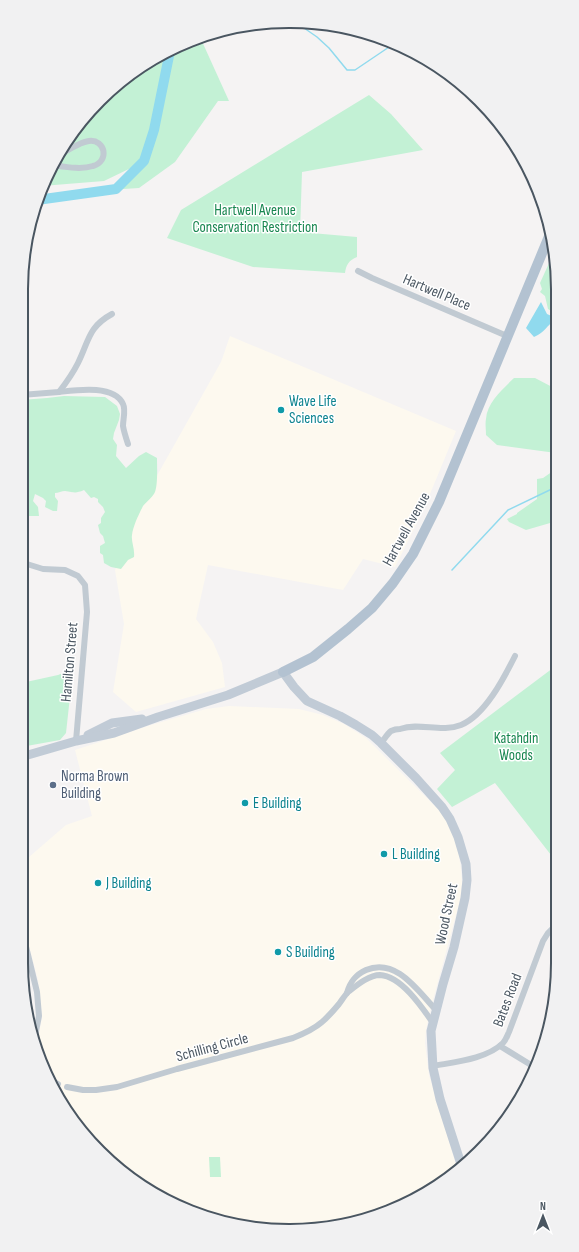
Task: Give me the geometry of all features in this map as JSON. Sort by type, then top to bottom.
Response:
[{"type":"main road","name":"Hartwell Avenue","points":[[283,672],[313,657],[358,621],[372,608],[393,583],[413,554],[439,502],[547,242]]},
{"type":"street","points":[[59,166],[76,167],[93,166],[101,161],[104,152],[103,147],[99,143],[90,140],[84,141],[68,150]]},
{"type":"street","name":"Hartwell Place","points":[[358,271],[507,336]]},
{"type":"street","points":[[59,392],[78,363],[89,336],[102,319],[112,314]]},
{"type":"street","points":[[28,394],[80,390],[101,390],[116,396],[123,404],[124,426],[128,444]]},
{"type":"street","name":"Hamilton Street","points":[[28,564],[43,569],[65,570],[78,576],[85,585],[87,612],[76,741]]},
{"type":"street","points":[[381,743],[391,732],[406,727],[420,726],[449,729],[462,725],[475,716],[492,698],[515,656]]},
{"type":"street","name":"Hartwell Avenue","points":[[76,741],[114,733],[158,717],[228,695],[283,672]]},
{"type":"street","name":"Wood Street","points":[[283,672],[300,695],[307,701],[356,725],[372,735],[381,743],[442,806],[458,836],[466,864],[467,880],[462,915],[431,1031],[433,1066],[440,1099],[461,1160]]},
{"type":"street","name":"Hartwell Avenue","points":[[76,741],[112,723],[158,717]]},
{"type":"street","points":[[28,755],[76,741]]},
{"type":"street","name":"Bates Road","points":[[433,1066],[488,1053],[504,1042],[543,940],[551,930]]},
{"type":"street","points":[[28,955],[37,992],[39,1016],[37,1028]]},
{"type":"street","name":"Schilling Circle","points":[[67,1087],[83,1090],[96,1090],[117,1087],[177,1069],[293,1038],[307,1032],[322,1022],[347,993],[352,980],[359,973],[368,969],[378,967],[387,968],[398,972],[408,980],[436,1010]]},
{"type":"street","name":"Schilling Circle","points":[[347,993],[370,977],[380,975],[389,977],[398,982],[407,990],[433,1023]]},
{"type":"street","points":[[500,1046],[530,1065]]},
{"type":"shaded area","points":[[230,336],[456,431],[423,511],[395,567],[363,559],[343,590],[208,565],[196,619],[213,642],[222,663],[225,687],[136,712],[113,692],[124,624],[115,570],[127,546],[119,543],[221,362]]},
{"type":"shaded area","points":[[229,706],[299,709],[323,715],[344,724],[366,738],[441,812],[452,831],[459,855],[461,870],[462,883],[460,900],[430,1011],[425,1043],[429,1075],[456,1164],[420,1189],[374,1210],[324,1222],[290,1224],[255,1222],[205,1210],[174,1197],[144,1180],[130,1170],[93,1135],[72,1108],[63,1093],[42,1047],[39,1036],[42,1017],[38,980],[28,943],[28,858],[66,825],[92,816],[75,750],[206,709]]},
{"type":"green space","points":[[203,43],[229,101],[218,101],[175,162],[139,188],[108,190],[135,169],[133,167],[104,181],[50,185],[63,159],[82,130],[117,93],[144,72],[159,63]]},
{"type":"green space","name":"Hartwell Avenue Conservation Restriction","points":[[369,95],[391,114],[423,150],[302,172],[300,232],[357,237],[357,257],[348,263],[345,273],[253,267],[167,238],[181,210]]},
{"type":"green space","points":[[549,262],[551,311],[548,309],[545,296],[540,292],[542,289],[540,283]]},
{"type":"green space","points":[[514,378],[535,378],[551,386],[551,452],[497,445],[486,435],[486,421],[489,407],[501,391]]},
{"type":"green space","points":[[64,396],[105,397],[117,406],[120,414],[113,439],[117,445],[116,456],[126,468],[139,456],[146,452],[157,458],[156,489],[143,506],[136,520],[133,531],[132,538],[134,557],[128,560],[121,569],[111,567],[104,563],[103,555],[100,553],[100,546],[105,543],[98,525],[101,523],[101,518],[105,512],[103,507],[98,502],[98,499],[94,497],[91,498],[84,490],[55,493],[55,497],[58,501],[57,511],[53,511],[45,507],[46,501],[35,494],[33,501],[38,507],[39,516],[28,516],[28,399]]},
{"type":"green space","points":[[551,472],[551,523],[526,530],[509,522],[507,519],[517,514],[537,499],[537,479],[543,478]]},
{"type":"green space","points":[[73,669],[66,733],[60,740],[28,746],[28,682],[58,675]]},
{"type":"green space","name":"Katahdin Woods","points":[[551,670],[551,855],[495,783],[452,807],[437,789],[455,770],[440,753]]},
{"type":"green space","points":[[209,1157],[220,1157],[221,1177],[210,1177]]},
{"type":"water","points":[[541,302],[547,314],[551,316],[551,323],[541,333],[534,337],[526,328]]},
{"type":"waterway","points":[[305,29],[329,48],[347,70],[355,70],[388,47]]},
{"type":"waterway","points":[[44,199],[116,189],[144,161],[154,130],[169,58]]},
{"type":"waterway","points":[[452,570],[508,510],[551,489]]},
{"type":"place","name":"Wave Life Sciences","points":[[281,410]]},
{"type":"place","name":"Norma Brown Building","points":[[53,785]]},
{"type":"place","name":"E Building","points":[[245,803]]},
{"type":"place","name":"L Building","points":[[384,854]]},
{"type":"place","name":"J Building","points":[[98,883]]},
{"type":"place","name":"S Building","points":[[278,952]]}]
